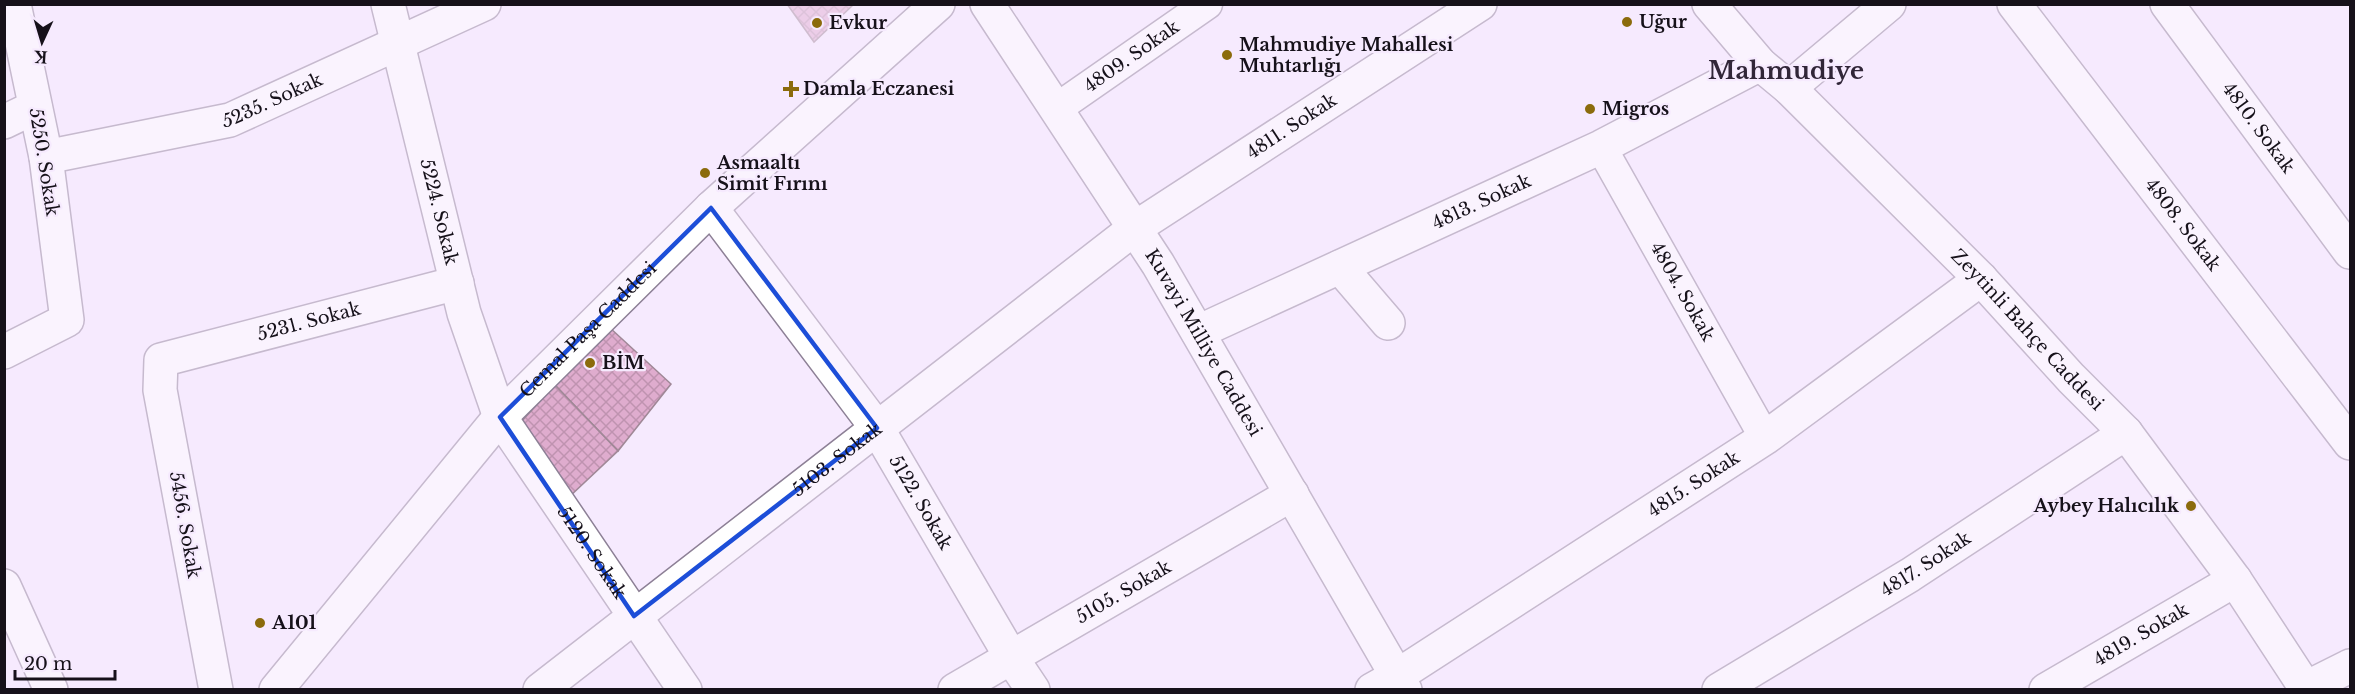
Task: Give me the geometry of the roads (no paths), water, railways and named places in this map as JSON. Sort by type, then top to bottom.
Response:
[{"type":"street","name":"5250. Sokak","points":[[4,352],[67,320],[46,157],[14,4]]},
{"type":"street","name":"5224. Sokak","points":[[388,4],[464,313],[500,417]]},
{"type":"street","name":"5235. Sokak","points":[[46,157],[231,120],[484,4]]},
{"type":"street","name":"Cemal Paşa Caddesi","points":[[276,690],[500,417],[711,208],[938,4]]},
{"type":"street","name":"Kuvayi Milliye Caddesi","points":[[987,4],[1135,228],[1198,332],[1292,494],[1392,685]]},
{"type":"street","name":"4809. Sokak","points":[[1056,109],[1207,4]]},
{"type":"street","name":"4811. Sokak","points":[[1135,228],[1480,4]]},
{"type":"street","name":"Zeytinli Bahçe Caddesi","points":[[1709,4],[1760,64],[1790,88],[1981,279],[2071,378],[2126,433],[2235,580],[2307,689]]},
{"type":"street","points":[[1790,88],[1889,4]]},
{"type":"street","name":"4808. Sokak","points":[[2014,4],[2350,443]]},
{"type":"street","name":"4810. Sokak","points":[[2167,4],[2350,252]]},
{"type":"street","name":"4813. Sokak","points":[[1198,332],[1601,147],[1760,64]]},
{"type":"street","points":[[4,122],[36,107]]},
{"type":"street","name":"4804. Sokak","points":[[1601,147],[1765,438]]},
{"type":"street","name":"5122. Sokak","points":[[711,208],[877,428],[1011,657],[1033,690]]},
{"type":"street","name":"5103. Sokak","points":[[540,690],[1135,228]]},
{"type":"street","points":[[1340,267],[1388,323]]},
{"type":"street","name":"4815. Sokak","points":[[1392,685],[1765,438],[1981,279]]},
{"type":"street","name":"5231. Sokak","points":[[161,360],[457,283]]},
{"type":"street","name":"5456. Sokak","points":[[161,360],[160,390],[216,690]]},
{"type":"street","name":"5120. Sokak","points":[[500,417],[685,690]]},
{"type":"street","name":"4817. Sokak","points":[[1719,690],[1910,575],[2126,433]]},
{"type":"street","name":"5105. Sokak","points":[[955,690],[1292,494]]},
{"type":"street","name":"4819. Sokak","points":[[2046,690],[2235,580]]},
{"type":"street","points":[[5,587],[51,690]]},
{"type":"street","points":[[2307,689],[2350,666]]},
{"type":"place","name":"Uğur","points":[[1627,22]]},
{"type":"place","name":"Evkur","points":[[817,23]]},
{"type":"place","name":"Mahmudiye Mahallesi Muhtarlığı","points":[[1227,55]]},
{"type":"place","name":"Damla Eczanesi","points":[[791,89]]},
{"type":"place","name":"Migros","points":[[1590,109]]},
{"type":"place","name":"Asmaaltı Simit Fırını","points":[[705,173]]},
{"type":"place","name":"BİM","points":[[590,363]]},
{"type":"place","name":"Aybey Halıcılık","points":[[2191,506]]},
{"type":"place","name":"A101","points":[[260,623]]},
{"type":"district","name":"Mahmudiye","points":[[1786,70]]}]
